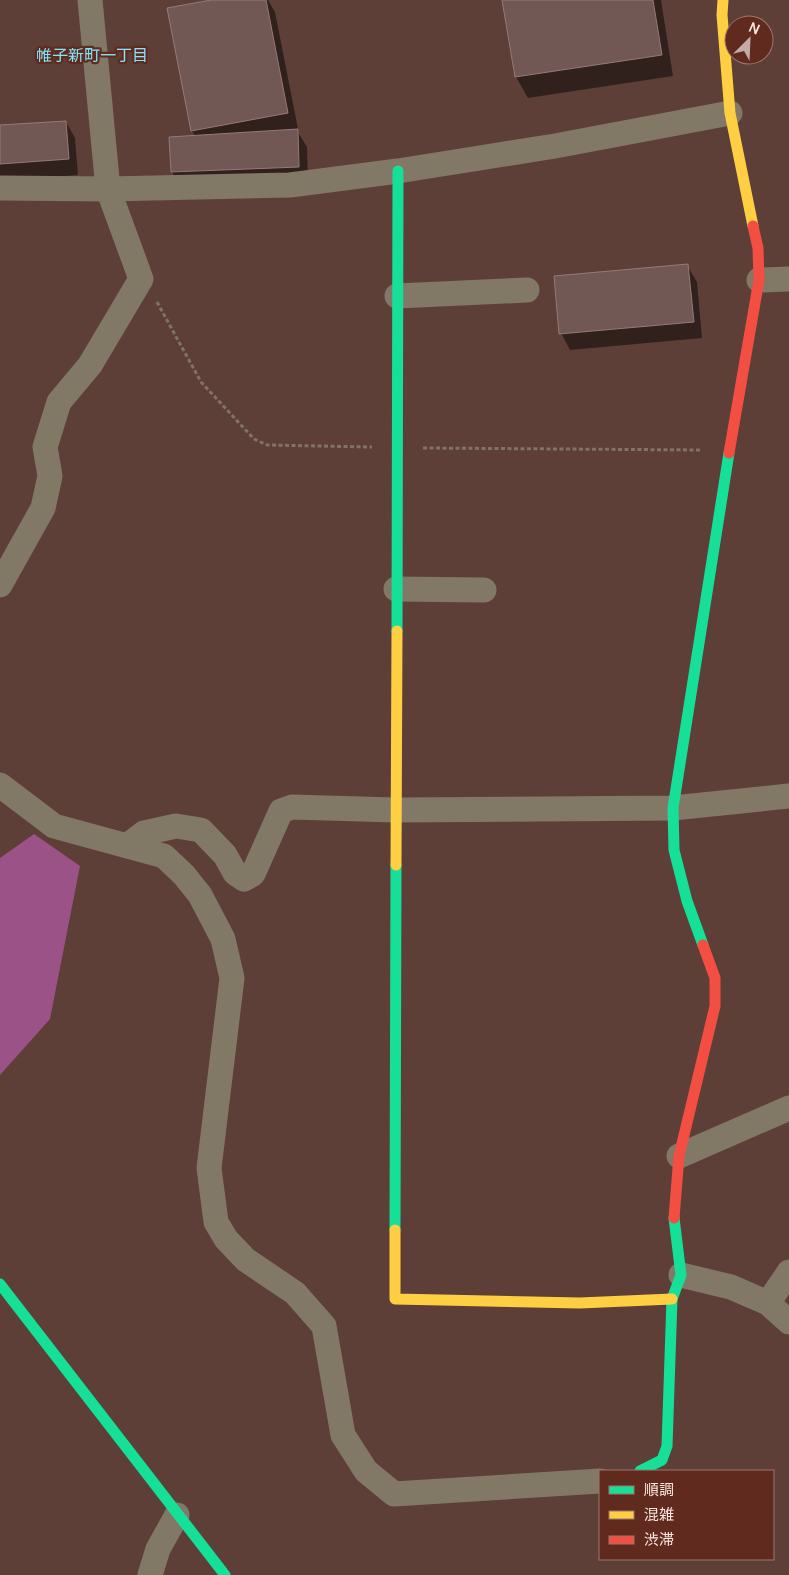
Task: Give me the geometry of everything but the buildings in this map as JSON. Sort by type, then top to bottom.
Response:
[{"type":"street","points":[[0,585],[43,508],[50,476],[44,447],[59,402],[90,365],[141,279],[108,189],[90,0]]},
{"type":"street","points":[[642,1470],[662,1460],[667,1446],[672,1299],[681,1275],[674,1222],[679,1156],[715,1006],[714,978],[687,901],[674,850],[673,808],[729,451],[760,280],[758,248],[730,113],[722,14],[723,0]]},
{"type":"street","points":[[0,188],[108,189],[290,185],[398,171],[555,146],[730,113]]},
{"type":"street","points":[[398,171],[395,1299],[580,1303],[672,1299]]},
{"type":"street","points":[[760,280],[789,279]]},
{"type":"street","points":[[397,296],[527,290]]},
{"type":"street","points":[[396,589],[484,590]]},
{"type":"street","points":[[0,784],[54,826],[164,856],[184,875],[200,895],[223,940],[232,978],[209,1168],[216,1222],[226,1239],[246,1260],[295,1293],[324,1326],[343,1435],[366,1471],[394,1494],[599,1481]]},
{"type":"street","points":[[128,846],[144,833],[176,826],[201,830],[225,855],[235,873],[244,879],[253,874],[281,811],[292,807],[395,810],[673,808],[789,796]]},
{"type":"street","points":[[679,1156],[789,1108]]},
{"type":"street","points":[[768,1303],[789,1272]]},
{"type":"street","points":[[681,1275],[731,1287],[768,1303],[789,1322]]},
{"type":"street","points":[[0,1284],[177,1516],[226,1575]]},
{"type":"street","points":[[150,1575],[158,1549],[177,1516]]},
{"type":"shaded area","points":[[34,834],[80,866],[50,1019],[0,1075],[0,858]]},
{"type":"traffic: fast","points":[[397,631],[398,171]]},
{"type":"traffic: fast","points":[[703,945],[687,901],[674,850],[673,808],[729,453]]},
{"type":"traffic: fast","points":[[395,1230],[396,865]]},
{"type":"traffic: fast","points":[[642,1470],[662,1460],[667,1446],[672,1299],[681,1275],[674,1218]]},
{"type":"traffic: fast","points":[[0,1284],[225,1575]]},
{"type":"traffic: slow","points":[[723,0],[722,15],[730,113],[753,226]]},
{"type":"traffic: slow","points":[[396,865],[397,631]]},
{"type":"traffic: slow","points":[[395,1230],[395,1299],[580,1303],[672,1299]]},
{"type":"traffic: jam","points":[[729,453],[759,280],[758,248],[753,226]]},
{"type":"traffic: jam","points":[[674,1218],[679,1156],[715,1006],[715,978],[703,945]]},
{"type":"district","name":"帷子新町一丁目","points":[[92,55]]}]
